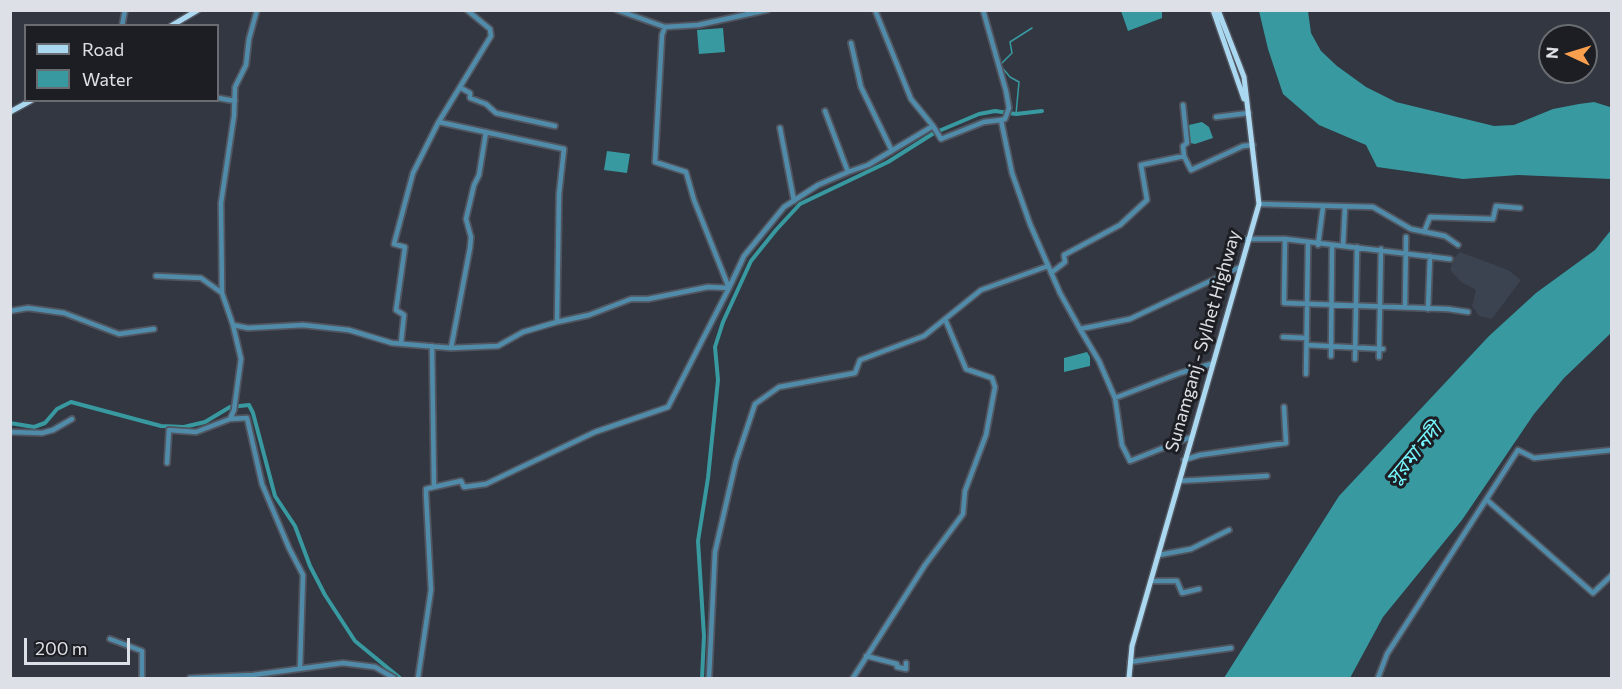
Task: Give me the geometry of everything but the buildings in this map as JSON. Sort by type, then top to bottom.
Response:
[{"type":"main road","points":[[174,24],[198,10]]},
{"type":"main road","points":[[1212,10],[1228,45]]},
{"type":"main road","points":[[1218,10],[1228,45]]},
{"type":"main road","name":"Sunamganj - Sylhet Highway","points":[[1128,678],[1132,646],[1210,364],[1240,267],[1246,239],[1259,204],[1248,110],[1240,77],[1228,45]]},
{"type":"main road","points":[[10,112],[28,102]]},
{"type":"street","points":[[230,419],[237,402],[241,360],[233,325],[222,293],[221,203],[235,87],[246,65],[249,39],[257,10]]},
{"type":"street","points":[[401,343],[404,315],[396,310],[405,247],[394,244],[413,173],[439,122],[492,32],[467,10]]},
{"type":"street","points":[[616,11],[665,27],[698,26],[766,10]]},
{"type":"street","points":[[875,10],[911,99],[934,127],[940,139],[984,122],[1003,120]]},
{"type":"street","points":[[983,10],[1009,108],[1003,120],[1011,173],[1048,267],[1099,361],[1115,398],[1122,445],[1130,461],[1191,436]]},
{"type":"street","points":[[665,27],[662,35],[655,162],[686,172],[694,200],[729,288]]},
{"type":"street","points":[[851,43],[861,87],[892,151]]},
{"type":"street","points":[[461,88],[470,93],[470,98],[486,104],[496,113],[555,126]]},
{"type":"street","points":[[219,98],[235,101]]},
{"type":"street","points":[[1183,105],[1187,143],[1183,146],[1184,156],[1191,170],[1243,146],[1253,145]]},
{"type":"street","points":[[1216,117],[1248,110]]},
{"type":"street","points":[[825,111],[848,172]]},
{"type":"street","points":[[439,122],[564,149],[559,194],[557,322]]},
{"type":"street","points":[[418,678],[431,590],[426,489],[460,481],[464,487],[486,484],[595,432],[668,407],[744,256],[784,207],[818,185],[868,165],[934,127]]},
{"type":"street","points":[[780,128],[794,201]]},
{"type":"street","points":[[452,348],[470,248],[466,219],[474,185],[480,175],[486,132]]},
{"type":"street","points":[[1051,273],[1065,262],[1064,255],[1120,225],[1147,200],[1141,165],[1184,156]]},
{"type":"street","points":[[1259,204],[1373,207],[1392,220],[1424,232],[1445,236],[1458,245]]},
{"type":"street","points":[[1424,232],[1430,217],[1492,219],[1496,206],[1520,208]]},
{"type":"street","points":[[1318,245],[1323,207]]},
{"type":"street","points":[[1343,246],[1345,207]]},
{"type":"street","points":[[1405,308],[1406,237]]},
{"type":"street","points":[[1246,239],[1285,239],[1318,245],[1381,249],[1450,259]]},
{"type":"street","points":[[1285,239],[1284,303],[1468,312]]},
{"type":"street","points":[[1306,374],[1308,243]]},
{"type":"street","points":[[1331,356],[1332,246]]},
{"type":"street","points":[[1355,359],[1357,248]]},
{"type":"street","points":[[1379,357],[1381,350],[1381,249]]},
{"type":"street","points":[[1428,309],[1430,256]]},
{"type":"street","points":[[709,678],[716,552],[736,461],[755,404],[779,387],[855,373],[860,360],[924,336],[981,290],[1048,267]]},
{"type":"street","points":[[1080,329],[1130,319],[1240,267]]},
{"type":"street","points":[[156,276],[201,278],[222,293]]},
{"type":"street","points":[[233,325],[248,328],[303,325],[349,330],[401,343],[452,348],[498,346],[523,332],[631,299],[648,299],[708,287],[729,288]]},
{"type":"street","points":[[10,311],[28,308],[64,313],[119,334],[154,329]]},
{"type":"street","points":[[853,678],[925,565],[963,514],[965,491],[986,435],[995,387],[992,378],[966,369],[945,319]]},
{"type":"street","points":[[1283,337],[1307,338]]},
{"type":"street","points":[[1307,345],[1381,350]]},
{"type":"street","points":[[432,346],[434,487]]},
{"type":"street","points":[[1115,398],[1210,364]]},
{"type":"street","points":[[1184,460],[1200,455],[1286,443],[1284,407]]},
{"type":"street","points":[[167,463],[169,430],[196,432],[230,419],[247,418],[262,483],[289,548],[303,574],[300,668]]},
{"type":"street","points":[[10,432],[53,430],[72,419]]},
{"type":"street","points":[[1378,678],[1387,654],[1518,450],[1534,458],[1611,450]]},
{"type":"street","points":[[1179,481],[1267,476]]},
{"type":"street","points":[[1487,500],[1593,593],[1611,575]]},
{"type":"street","points":[[1159,555],[1191,549],[1229,530]]},
{"type":"street","points":[[1151,581],[1177,581],[1182,594],[1199,589]]},
{"type":"street","points":[[110,639],[142,651],[142,678]]},
{"type":"street","points":[[1130,662],[1231,648]]},
{"type":"street","points":[[866,656],[897,664],[897,667],[906,669],[906,663]]},
{"type":"street","points":[[190,678],[243,676],[357,663],[375,667],[394,678]]},
{"type":"shaded area","points":[[1460,252],[1508,270],[1521,280],[1492,319],[1479,316],[1472,306],[1476,290],[1461,282],[1450,270],[1453,259]]},
{"type":"water","points":[[1121,11],[1162,11],[1162,18],[1128,31]]},
{"type":"water","points":[[1259,11],[1308,11],[1311,33],[1321,51],[1366,87],[1396,102],[1494,126],[1514,125],[1553,109],[1579,104],[1594,102],[1610,107],[1611,179],[1518,175],[1463,179],[1377,167],[1366,145],[1319,125],[1283,94],[1268,49]]},
{"type":"water","points":[[723,28],[725,52],[699,54],[697,30]]},
{"type":"water","points":[[1202,122],[1209,127],[1213,138],[1195,144],[1190,143],[1186,129],[1189,125]]},
{"type":"water","points":[[607,151],[630,154],[627,173],[604,170]]},
{"type":"water","name":"সুরমা নদী","points":[[1611,230],[1611,333],[1564,378],[1534,414],[1462,520],[1383,617],[1350,678],[1224,678],[1339,496],[1489,336],[1536,293],[1595,250]]},
{"type":"water","points":[[1087,352],[1090,357],[1090,366],[1064,372],[1064,358]]},
{"type":"waterway","points":[[1016,114],[1019,82],[1010,77],[1000,65],[1012,53],[1010,42],[1032,28]]},
{"type":"waterway","points":[[702,678],[704,636],[698,541],[708,478],[718,380],[715,347],[723,322],[751,261],[800,204],[888,162],[934,133],[979,114],[995,111],[1016,114],[1042,111]]},
{"type":"waterway","points":[[10,423],[34,427],[45,423],[57,409],[71,402],[161,426],[184,427],[205,422],[230,407],[249,405],[275,496],[295,526],[310,566],[325,595],[355,641],[400,678]]}]
